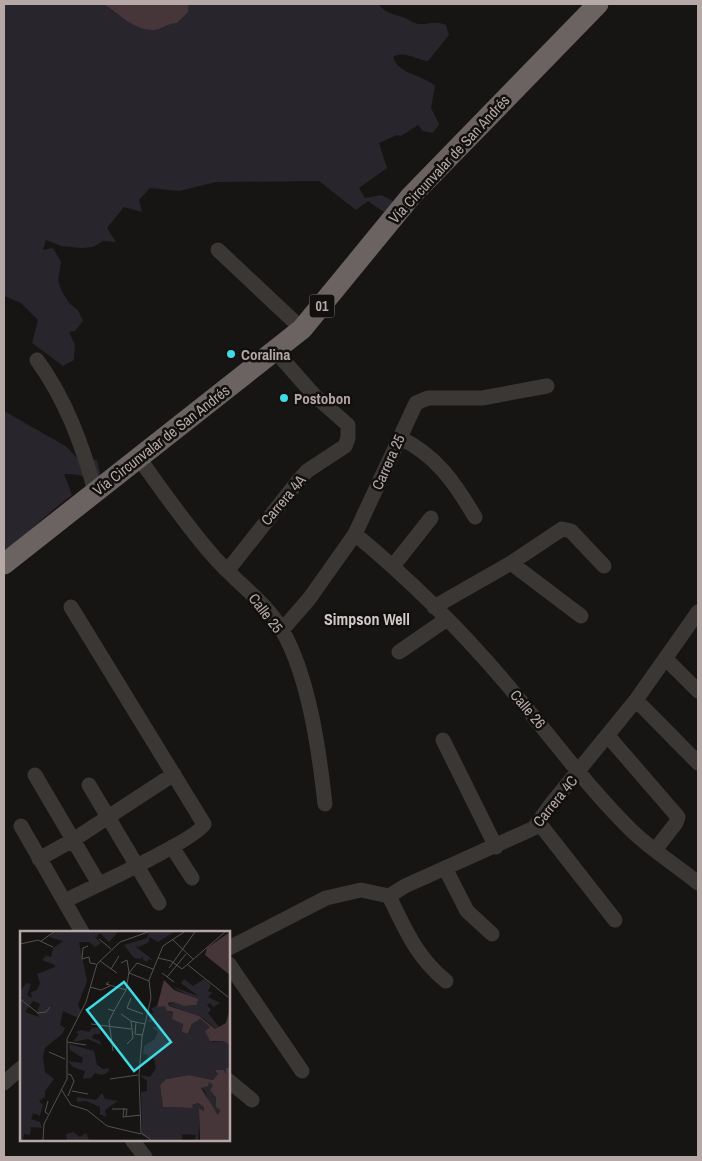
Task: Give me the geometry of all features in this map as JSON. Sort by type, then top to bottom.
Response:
[{"type":"highway","name":"Vía Circunvalar de San Andrés","points":[[4,564],[95,491],[276,352],[302,329],[411,196],[598,4]]},
{"type":"street","points":[[218,250],[302,329]]},
{"type":"street","name":"Carrera 4A","points":[[228,570],[299,480],[316,465],[340,451],[348,438],[348,426],[314,395],[276,352]]},
{"type":"street","points":[[37,360],[63,401],[85,453],[95,491]]},
{"type":"street","name":"Carrera 25","points":[[282,630],[309,599],[355,534],[400,438],[411,408],[428,398],[482,398],[547,386]]},
{"type":"street","points":[[400,438],[417,446],[447,472],[475,517]]},
{"type":"street","name":"Calle 25","points":[[138,458],[191,529],[282,630],[304,688],[313,723],[325,804]]},
{"type":"street","points":[[393,566],[431,518]]},
{"type":"street","points":[[434,607],[511,563],[565,528],[571,531],[604,566]]},
{"type":"street","name":"Calle 26","points":[[355,534],[393,566],[447,619],[503,679],[578,772],[630,829],[698,883]]},
{"type":"street","points":[[511,563],[581,616]]},
{"type":"street","points":[[64,901],[172,846],[202,828],[204,824],[71,607]]},
{"type":"street","name":"Carrera 4C","points":[[389,896],[405,886],[528,832],[539,823],[552,803],[636,700],[698,612]]},
{"type":"street","points":[[398,652],[447,619]]},
{"type":"street","points":[[666,659],[698,691]]},
{"type":"street","points":[[636,700],[698,764]]},
{"type":"street","points":[[608,736],[678,817],[676,823],[655,850]]},
{"type":"street","points":[[442,740],[496,846]]},
{"type":"street","points":[[39,859],[73,840],[174,774]]},
{"type":"street","points":[[35,775],[100,884]]},
{"type":"street","points":[[89,785],[159,903]]},
{"type":"street","points":[[539,823],[615,920]]},
{"type":"street","points":[[21,826],[81,931]]},
{"type":"street","points":[[172,846],[192,878]]},
{"type":"street","points":[[445,868],[466,911],[492,934]]},
{"type":"street","points":[[230,947],[326,898],[361,890],[389,896],[419,955],[426,964],[446,980]]},
{"type":"street","points":[[230,965],[302,1071]]},
{"type":"street","points":[[4,1083],[20,1069]]},
{"type":"street","points":[[230,1082],[252,1100]]},
{"type":"street","points":[[133,1141],[146,1157]]},
{"type":"shaded area","points":[[4,4],[104,4],[118,15],[145,29],[155,30],[169,23],[177,23],[187,12],[189,4],[378,4],[387,12],[415,23],[441,23],[446,25],[449,35],[428,61],[406,55],[393,57],[396,63],[405,71],[435,86],[431,108],[439,124],[433,133],[423,131],[418,125],[401,136],[397,135],[379,143],[387,168],[359,188],[365,198],[381,195],[397,203],[388,215],[368,201],[356,210],[319,181],[216,182],[179,191],[150,188],[139,200],[142,212],[124,207],[107,228],[116,242],[103,241],[93,247],[82,248],[61,246],[46,240],[43,250],[53,248],[61,262],[58,280],[62,292],[70,304],[78,310],[83,321],[75,331],[69,332],[75,345],[74,360],[63,366],[32,343],[38,320],[21,303],[4,296]]},
{"type":"shaded area","points":[[104,4],[189,4],[188,12],[177,23],[154,30],[147,30],[134,25]]},
{"type":"shaded area","points":[[4,411],[67,447],[76,457],[97,460],[101,477],[64,474],[72,495],[4,550]]},
{"type":"place","name":"Coralina","points":[[231,354]]},
{"type":"place","name":"Postobon","points":[[284,398]]},
{"type":"district","name":"Simpson Well","points":[[367,619]]}]
